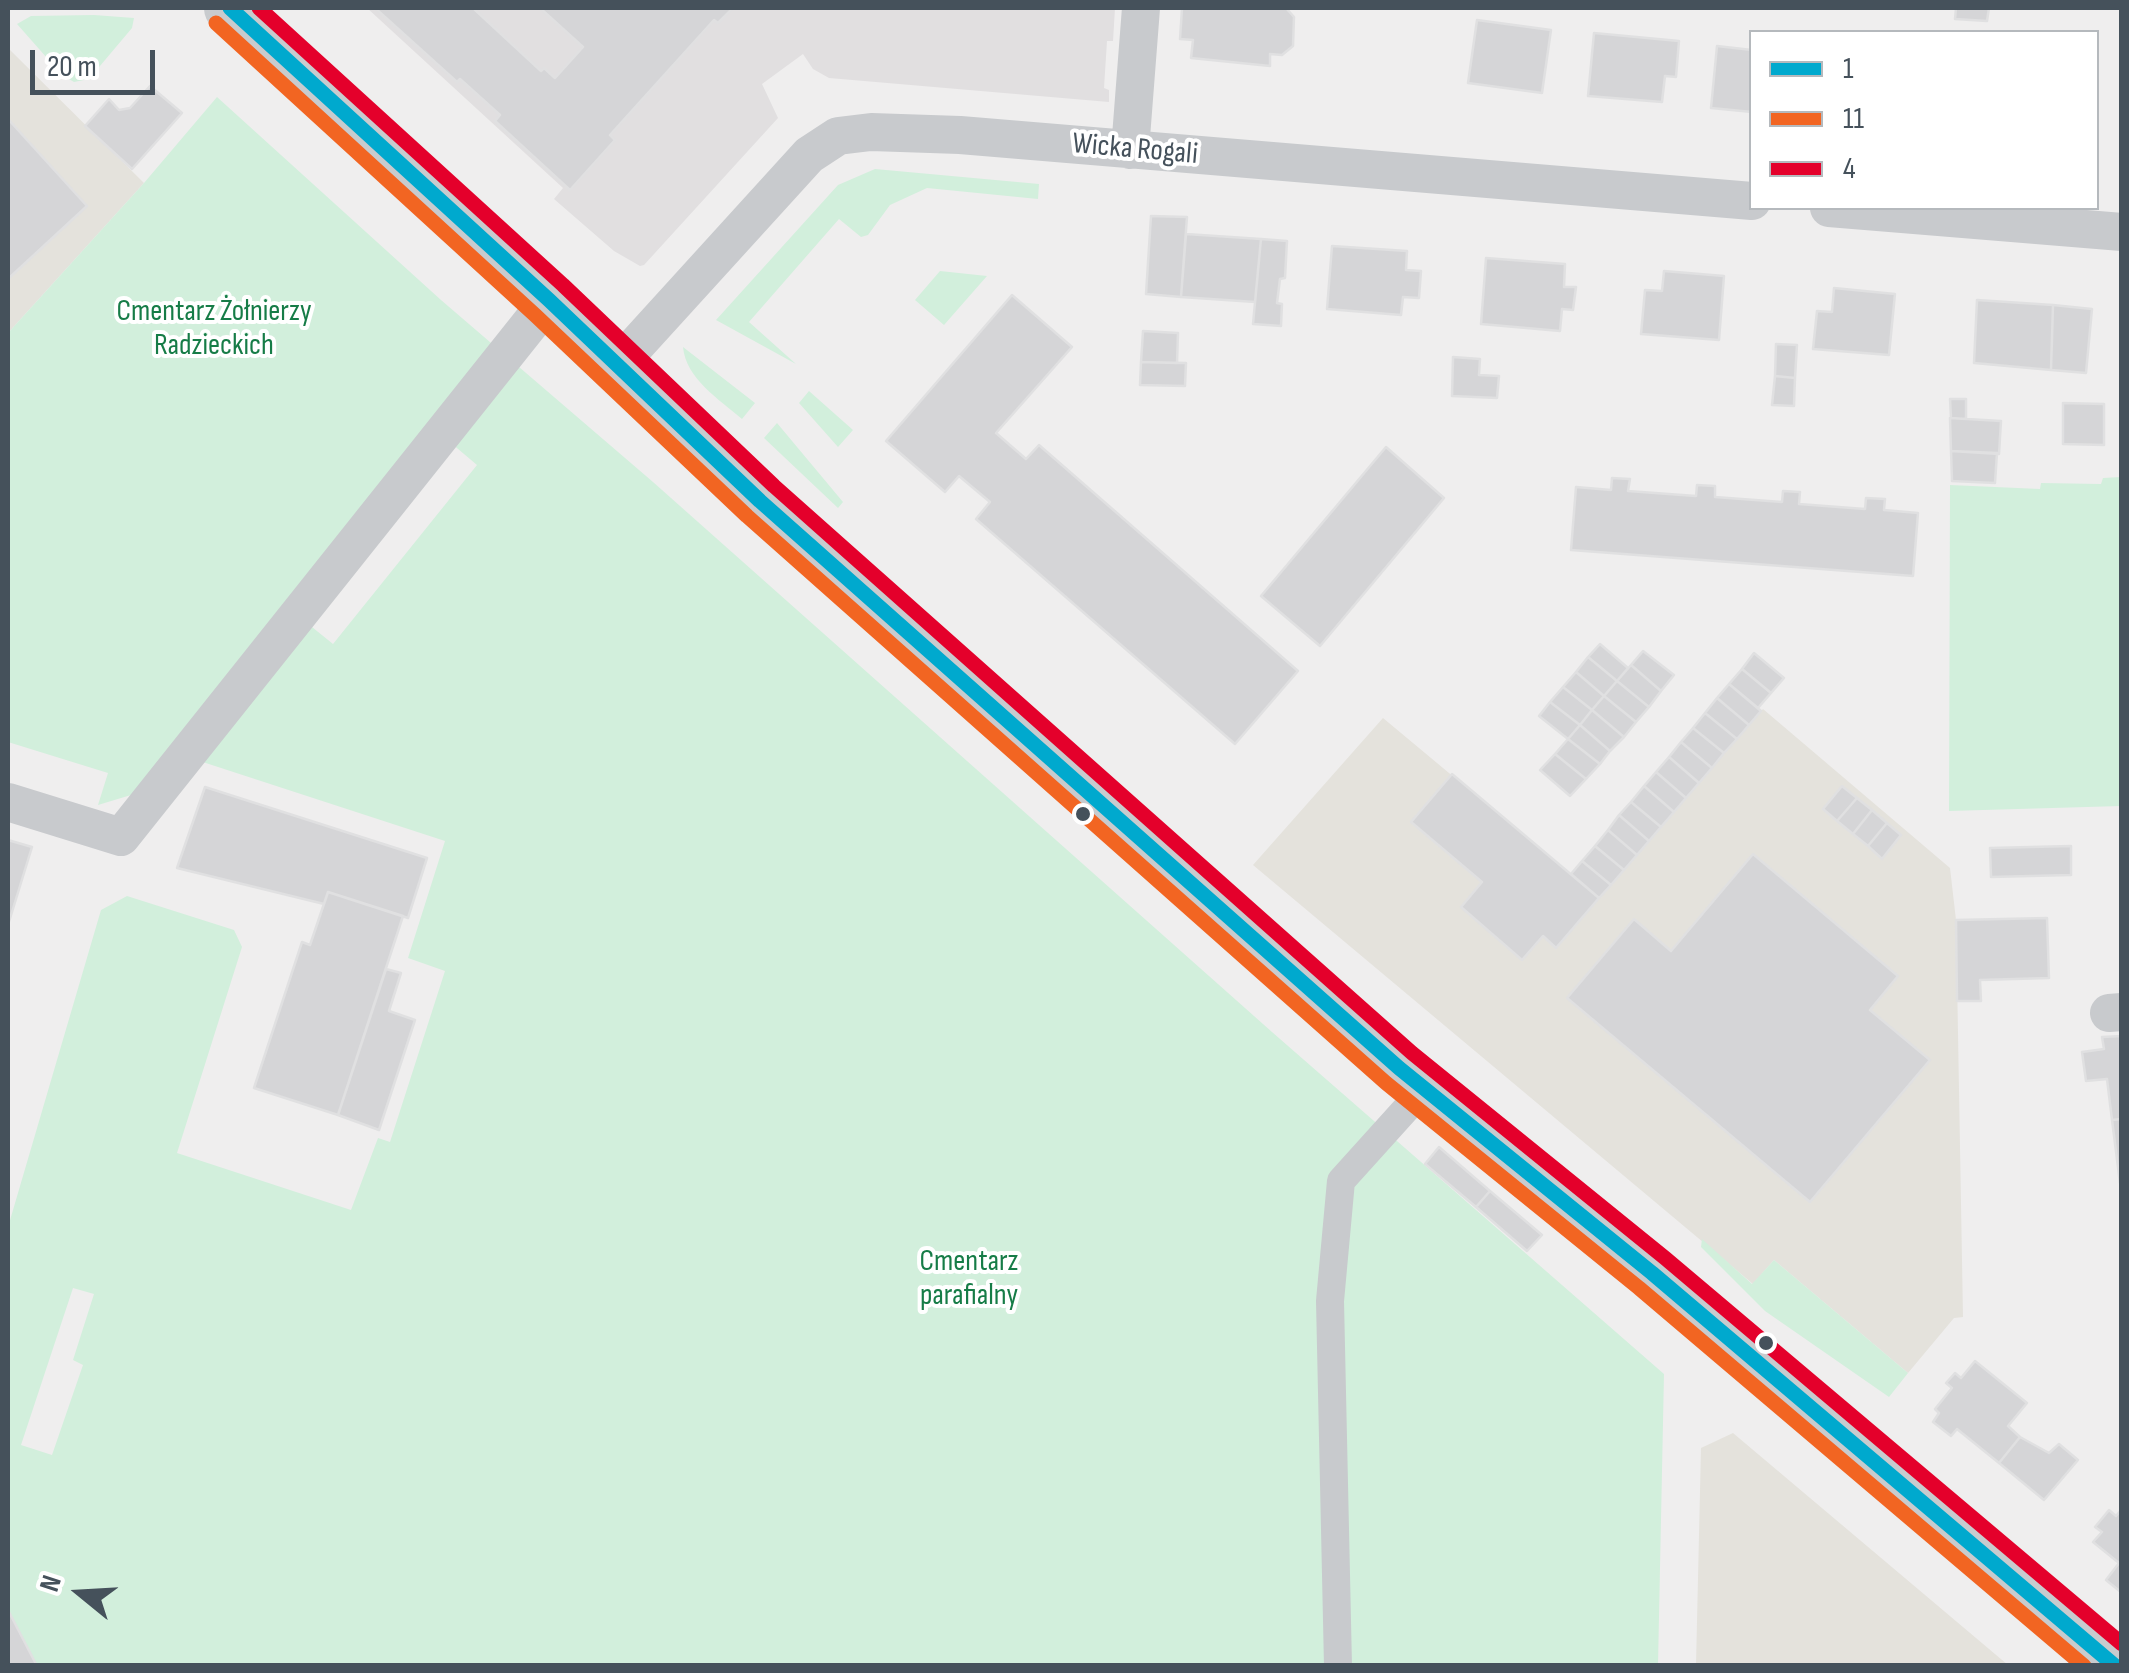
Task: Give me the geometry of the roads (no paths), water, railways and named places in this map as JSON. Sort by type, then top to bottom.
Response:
[{"type":"main road","points":[[230,8],[832,565],[1092,798],[1424,1088],[1652,1273],[2116,1666]]},
{"type":"street","points":[[1130,150],[1141,8]]},
{"type":"street","name":"Wicka Rogali","points":[[617,366],[809,154],[838,136],[904,132],[1749,201]]},
{"type":"street","points":[[1853,210],[2122,232]]},
{"type":"street","points":[[8,802],[122,836],[549,300]]},
{"type":"street","points":[[1338,1666],[1330,1301],[1341,1181],[1424,1088]]},
{"type":"park label","name":"Cmentarz Żołnierzy Radzieckich","points":[[214,329]]},
{"type":"park label","name":"Cmentarz parafialny","points":[[969,1279]]}]
